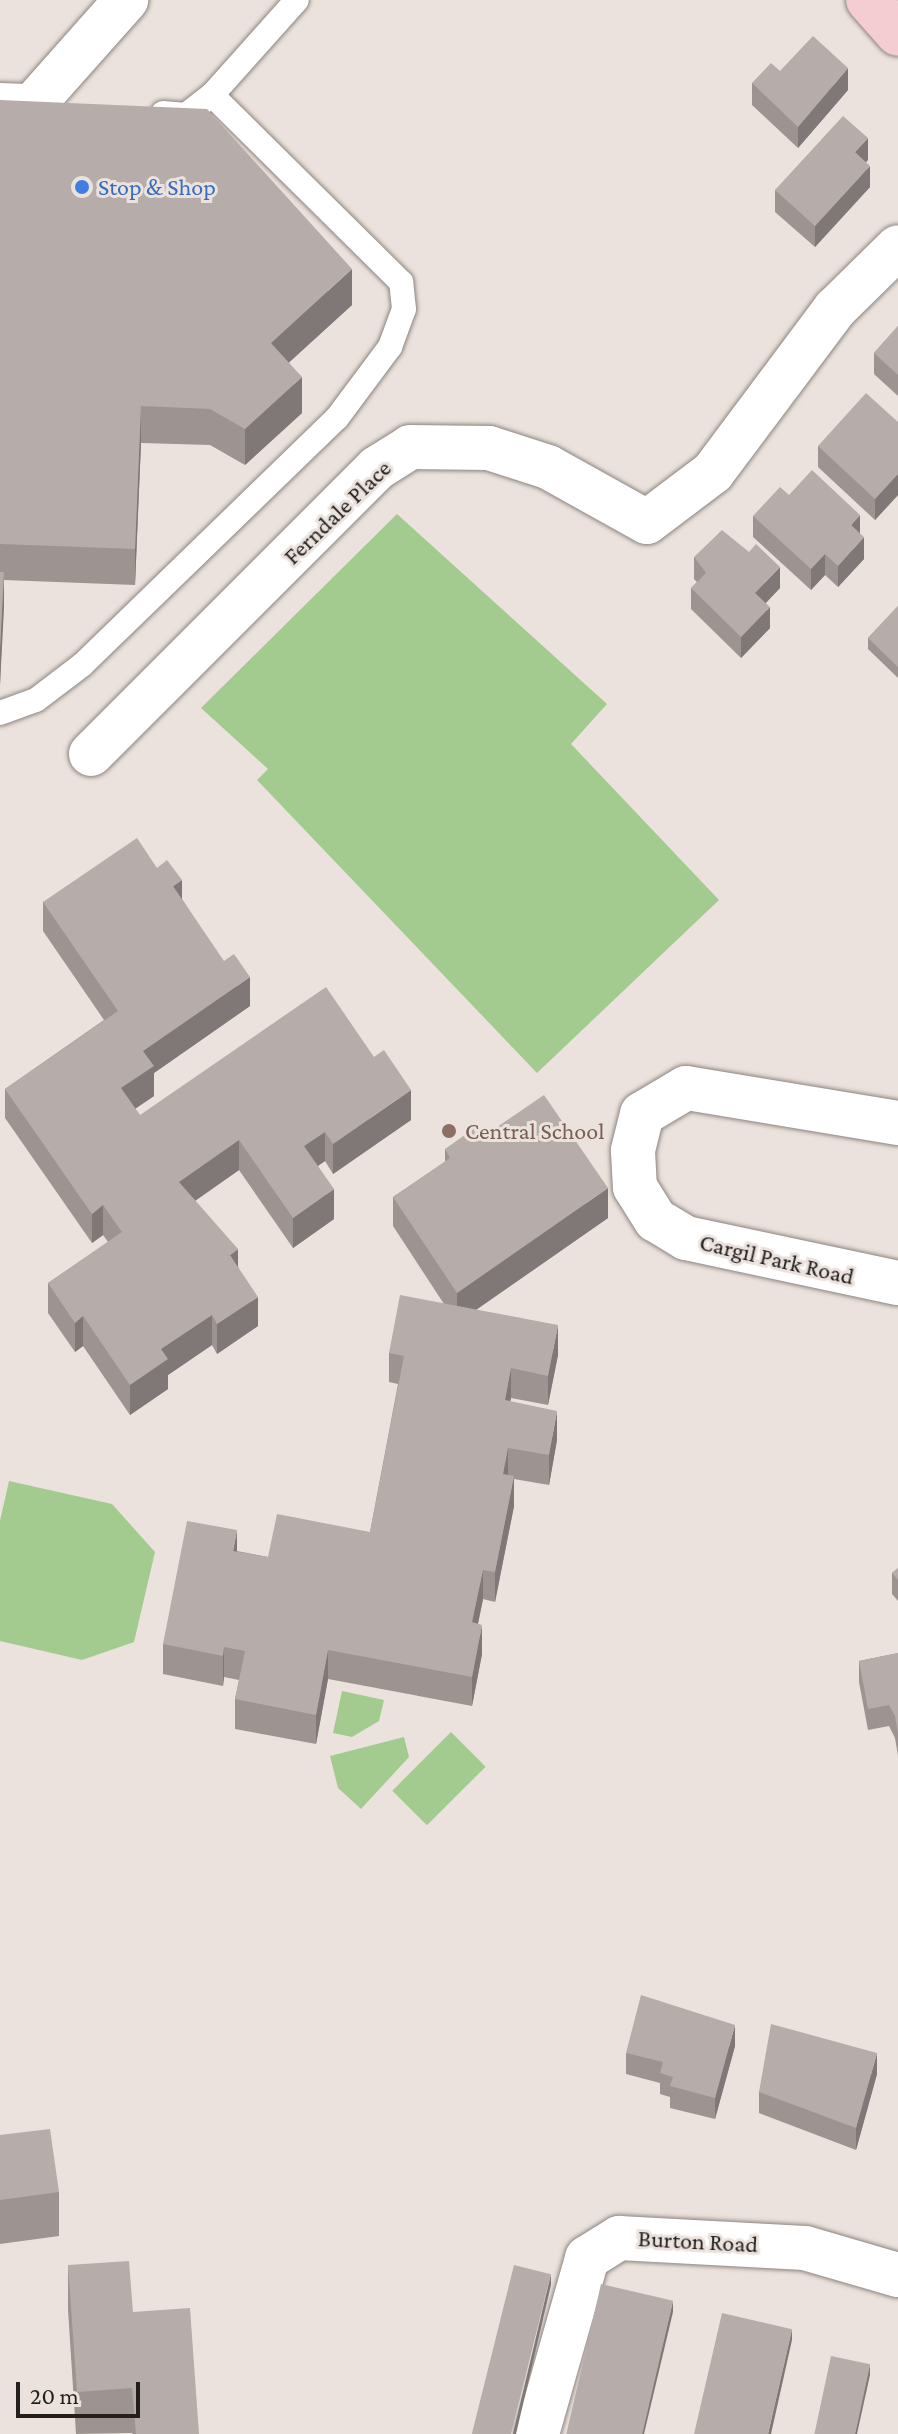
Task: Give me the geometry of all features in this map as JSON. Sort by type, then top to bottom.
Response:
[{"type":"main road","points":[[868,0],[898,34]]},
{"type":"street","points":[[32,106],[126,0]]},
{"type":"street","name":"Ferndale Place","points":[[91,754],[377,468],[410,447],[489,448],[548,467],[647,522],[713,472],[835,309],[898,247]]},
{"type":"street","name":"Cargil Park Road","points":[[898,1123],[686,1088],[642,1114],[633,1151],[635,1187],[656,1220],[686,1238],[898,1283]]},
{"type":"street","name":"Burton Road","points":[[537,2434],[587,2258],[619,2238],[805,2248],[898,2275]]},
{"type":"lane","points":[[140,112],[186,115],[212,95],[297,0]]},
{"type":"lane","points":[[0,713],[36,700],[82,665],[337,418],[390,347],[404,309],[401,282],[212,95]]},
{"type":"green space","points":[[397,514],[607,704],[571,744],[719,900],[537,1073],[257,780],[268,769],[201,708]]},
{"type":"green space","points":[[9,1481],[112,1504],[155,1552],[134,1642],[82,1660],[0,1641],[0,1521]]},
{"type":"green space","points":[[342,1691],[384,1700],[379,1721],[352,1737],[333,1733]]},
{"type":"green space","points":[[451,1732],[486,1767],[427,1825],[392,1791]]},
{"type":"green space","points":[[404,1737],[409,1757],[361,1809],[338,1788],[330,1756]]},
{"type":"building","points":[[813,36],[848,68],[798,127],[752,83],[771,63],[780,71]]},
{"type":"building","points":[[0,100],[207,109],[352,269],[271,343],[302,377],[245,429],[210,409],[141,406],[135,549],[0,544]]},
{"type":"building","points":[[843,116],[868,138],[855,152],[870,166],[815,226],[775,190]]},
{"type":"building","points":[[898,326],[898,375],[874,353]]},
{"type":"building","points":[[866,393],[898,422],[898,474],[875,499],[818,446]]},
{"type":"building","points":[[812,470],[860,515],[851,525],[864,537],[838,566],[825,554],[811,569],[753,516],[780,487],[789,495]]},
{"type":"building","points":[[722,530],[749,552],[756,544],[780,567],[755,593],[770,607],[741,637],[691,588],[706,573],[694,557]]},
{"type":"building","points":[[0,572],[4,572],[0,649]]},
{"type":"building","points":[[898,606],[898,667],[868,638]]},
{"type":"building","points":[[137,838],[157,868],[167,860],[182,880],[173,886],[224,961],[234,954],[250,977],[143,1051],[154,1066],[121,1088],[140,1115],[326,987],[374,1057],[384,1050],[411,1090],[333,1144],[325,1132],[304,1146],[334,1189],[293,1218],[239,1140],[179,1182],[238,1249],[230,1255],[258,1297],[217,1324],[212,1315],[161,1349],[168,1359],[130,1385],[83,1316],[75,1323],[48,1283],[122,1232],[103,1205],[92,1214],[5,1089],[118,1011],[43,902]]},
{"type":"building","points":[[544,1095],[608,1188],[457,1293],[393,1197],[450,1158],[445,1149],[476,1127],[484,1136]]},
{"type":"building","points":[[400,1295],[558,1325],[548,1376],[511,1368],[505,1400],[557,1411],[549,1455],[508,1448],[503,1474],[514,1476],[495,1572],[483,1570],[472,1622],[482,1625],[472,1677],[328,1650],[316,1715],[235,1699],[245,1651],[224,1647],[223,1656],[163,1644],[187,1521],[237,1530],[233,1551],[268,1557],[277,1514],[370,1532],[404,1356],[389,1353]]},
{"type":"building","points":[[898,1653],[898,1734],[895,1716],[889,1705],[868,1709],[859,1661]]},
{"type":"building","points":[[641,1995],[735,2025],[715,2098],[670,2086],[673,2077],[660,2073],[663,2062],[626,2053]]},
{"type":"building","points":[[771,2024],[877,2053],[856,2128],[759,2092]]},
{"type":"building","points":[[50,2129],[59,2192],[0,2200],[0,2135]]},
{"type":"building","points":[[129,2261],[133,2312],[190,2308],[199,2434],[136,2434],[132,2388],[77,2392],[68,2265]]},
{"type":"building","points":[[514,2265],[551,2274],[511,2434],[472,2434]]},
{"type":"building","points":[[601,2284],[673,2301],[642,2434],[566,2434]]},
{"type":"building","points":[[722,2313],[792,2329],[768,2434],[694,2434]]},
{"type":"building","points":[[831,2356],[870,2364],[855,2434],[814,2434]]},
{"type":"place","name":"Stop & Shop","points":[[82,187]]},
{"type":"place","name":"Central School","points":[[449,1131]]}]
